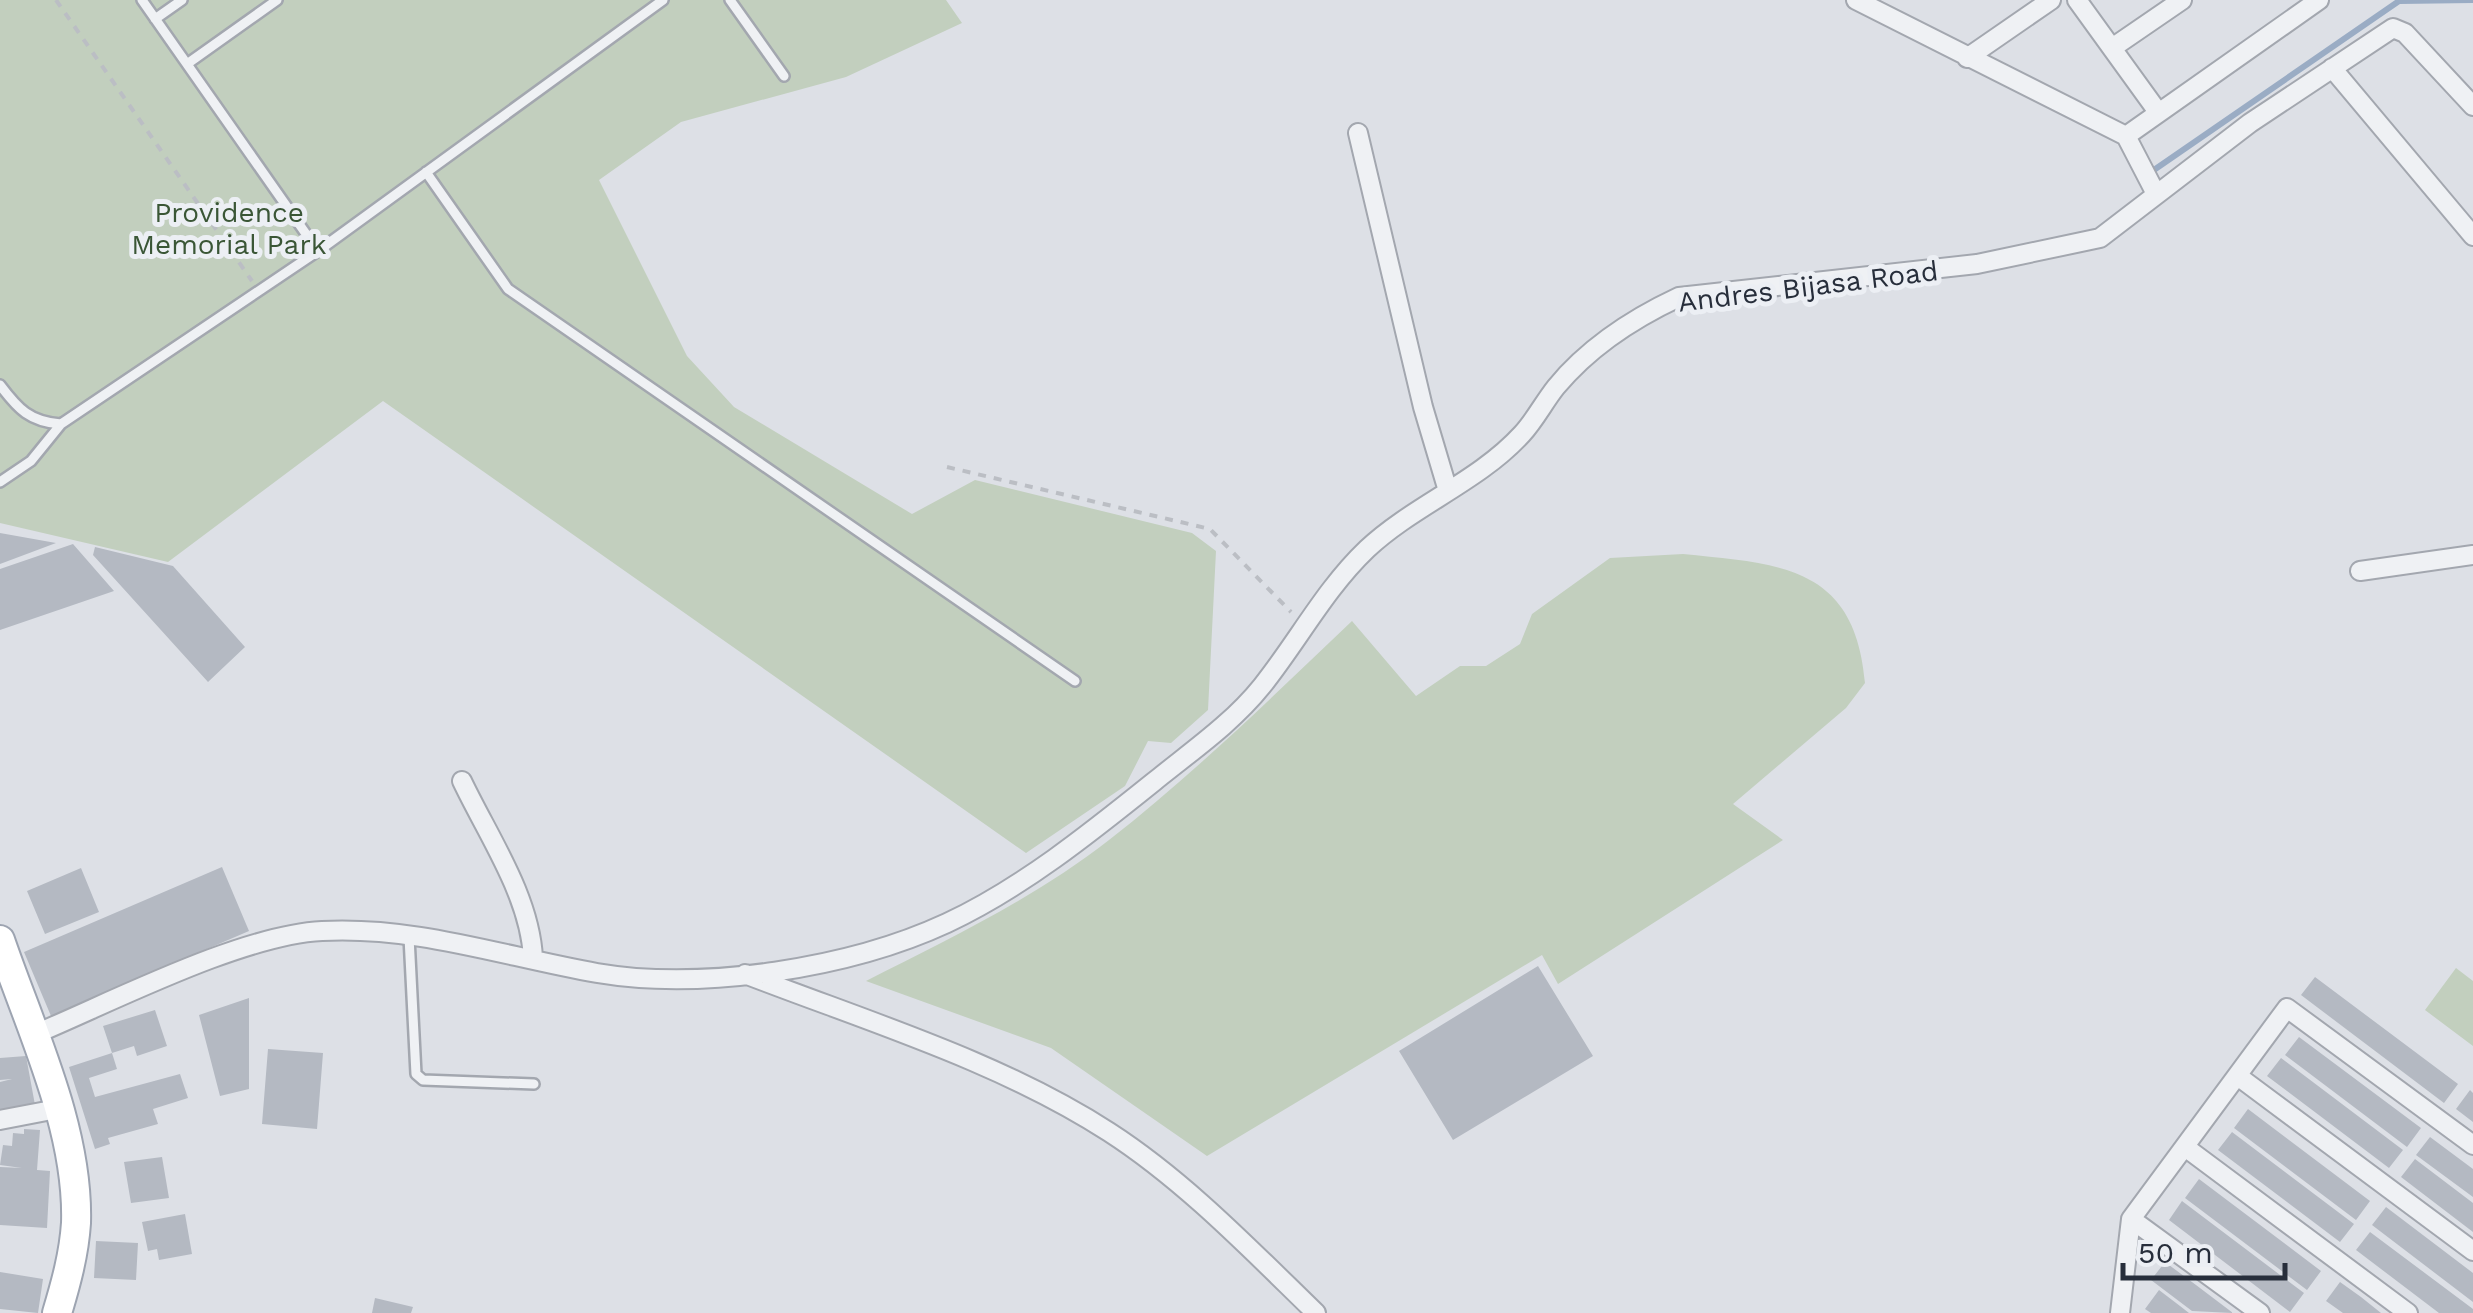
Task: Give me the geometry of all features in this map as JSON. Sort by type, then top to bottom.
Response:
[{"type":"main road","points":[[0,940],[57,1109],[72,1166],[76,1219],[73,1260],[58,1313]]},
{"type":"street","points":[[1856,0],[2126,136],[2155,192]]},
{"type":"street","points":[[1967,58],[2051,0]]},
{"type":"street","points":[[2077,0],[2158,112]]},
{"type":"street","points":[[2112,48],[2182,0]]},
{"type":"street","points":[[2126,136],[2319,0]]},
{"type":"street","name":"Andres Bijasa Road","points":[[33,1035],[273,938],[328,930],[408,934],[599,973],[652,978],[744,974],[858,953],[974,909],[1093,830],[1227,721],[1260,688],[1366,550],[1522,434],[1557,386],[1589,354],[1635,318],[1679,297],[1820,284],[2058,250],[2100,238],[2130,218],[2155,192],[2394,28],[2405,33],[2473,106]]},
{"type":"street","points":[[2332,68],[2473,236]]},
{"type":"street","points":[[1358,134],[1423,407],[1448,491]]},
{"type":"street","points":[[2360,571],[2473,555]]},
{"type":"street","points":[[462,781],[522,905],[533,958]]},
{"type":"street","points":[[744,974],[956,1056],[1109,1132],[1216,1219],[1316,1313]]},
{"type":"street","points":[[2120,1313],[2131,1219],[2287,1008],[2473,1145]]},
{"type":"street","points":[[2239,1077],[2473,1250]]},
{"type":"street","points":[[0,1120],[57,1109]]},
{"type":"street","points":[[2185,1148],[2408,1313]]},
{"type":"street","points":[[2131,1219],[2260,1313]]},
{"type":"lane","points":[[142,0],[318,251]]},
{"type":"lane","points":[[155,19],[182,0]]},
{"type":"lane","points":[[187,64],[277,0]]},
{"type":"lane","points":[[0,482],[14,477],[62,424],[318,251],[662,0]]},
{"type":"lane","points":[[730,0],[784,76]]},
{"type":"lane","points":[[426,172],[508,289],[1075,681]]},
{"type":"lane","points":[[0,386],[19,410],[40,423],[62,424]]},
{"type":"lane","points":[[408,934],[416,1074],[423,1080],[534,1084]]},
{"type":"path","points":[[56,0],[257,289]]},
{"type":"path","points":[[947,467],[1210,529],[1306,626]]},
{"type":"green space","name":"Providence Memorial Park","points":[[0,0],[946,0],[962,23],[846,77],[681,122],[599,180],[687,356],[734,407],[912,514],[975,480],[1192,533],[1216,551],[1208,710],[1171,743],[1148,741],[1125,786],[1026,853],[383,401],[168,562],[0,523]]},
{"type":"green space","points":[[1683,554],[1781,568],[1807,578],[1829,593],[1846,614],[1858,644],[1865,683],[1846,708],[1733,804],[1783,840],[1558,984],[1542,955],[1207,1156],[1051,1048],[866,981],[991,916],[1081,861],[1203,761],[1352,621],[1416,696],[1460,666],[1486,666],[1520,644],[1532,614],[1610,558]]},
{"type":"green space","points":[[2456,968],[2473,981],[2473,1046],[2425,1010]]},
{"type":"building","points":[[0,533],[56,543],[0,564]]},
{"type":"building","points":[[73,544],[114,591],[0,630],[0,569]]},
{"type":"building","points":[[95,547],[173,566],[245,647],[208,682],[93,555]]},
{"type":"building","points":[[222,867],[249,931],[51,1016],[24,952]]},
{"type":"building","points":[[81,868],[99,912],[45,934],[27,891]]},
{"type":"building","points":[[1538,966],[1593,1056],[1453,1140],[1399,1051]]},
{"type":"building","points":[[2315,977],[2458,1084],[2444,1103],[2301,995]]},
{"type":"building","points":[[249,998],[249,1089],[220,1096],[199,1015]]},
{"type":"building","points":[[155,1010],[167,1046],[137,1056],[134,1046],[112,1053],[103,1026]]},
{"type":"building","points":[[2299,1037],[2421,1128],[2407,1147],[2285,1055]]},
{"type":"building","points":[[268,1049],[323,1053],[317,1129],[262,1124]]},
{"type":"building","points":[[112,1053],[117,1069],[89,1078],[95,1097],[180,1074],[188,1098],[153,1109],[158,1124],[108,1138],[110,1144],[95,1149],[69,1067]]},
{"type":"building","points":[[26,1056],[35,1105],[0,1112],[0,1082],[12,1079],[0,1080],[0,1058]]},
{"type":"building","points":[[2281,1058],[2403,1150],[2389,1168],[2267,1076]]},
{"type":"building","points":[[2470,1090],[2473,1093],[2473,1122],[2456,1109]]},
{"type":"building","points":[[2248,1109],[2370,1201],[2356,1220],[2234,1128]]},
{"type":"building","points":[[24,1129],[40,1130],[37,1170],[50,1171],[47,1228],[0,1225],[0,1167],[22,1168],[0,1165],[3,1145],[12,1146],[13,1133],[24,1134]]},
{"type":"building","points":[[2232,1132],[2354,1224],[2340,1242],[2218,1150]]},
{"type":"building","points":[[2430,1137],[2473,1169],[2473,1197],[2416,1155]]},
{"type":"building","points":[[162,1157],[169,1198],[131,1203],[124,1162]]},
{"type":"building","points":[[2415,1159],[2473,1203],[2473,1232],[2401,1177]]},
{"type":"building","points":[[2199,1179],[2321,1271],[2307,1290],[2185,1198]]},
{"type":"building","points":[[2182,1201],[2304,1293],[2290,1312],[2169,1220]]},
{"type":"building","points":[[2386,1207],[2473,1273],[2473,1302],[2372,1225]]},
{"type":"building","points":[[185,1214],[192,1254],[159,1260],[157,1249],[148,1251],[142,1222]]},
{"type":"building","points":[[2370,1232],[2473,1309],[2473,1313],[2439,1313],[2356,1250]]},
{"type":"building","points":[[96,1241],[138,1243],[136,1280],[94,1278]]},
{"type":"building","points":[[2165,1262],[2233,1313],[2192,1311],[2151,1280]]},
{"type":"building","points":[[0,1272],[43,1279],[38,1313],[0,1309]]},
{"type":"building","points":[[2340,1282],[2381,1313],[2343,1313],[2326,1301]]},
{"type":"building","points":[[2159,1290],[2189,1313],[2151,1313],[2145,1309]]},
{"type":"building","points":[[375,1298],[413,1307],[411,1313],[372,1313]]},
{"type":"waterway","points":[[2151,172],[2399,1],[2473,0]]}]
